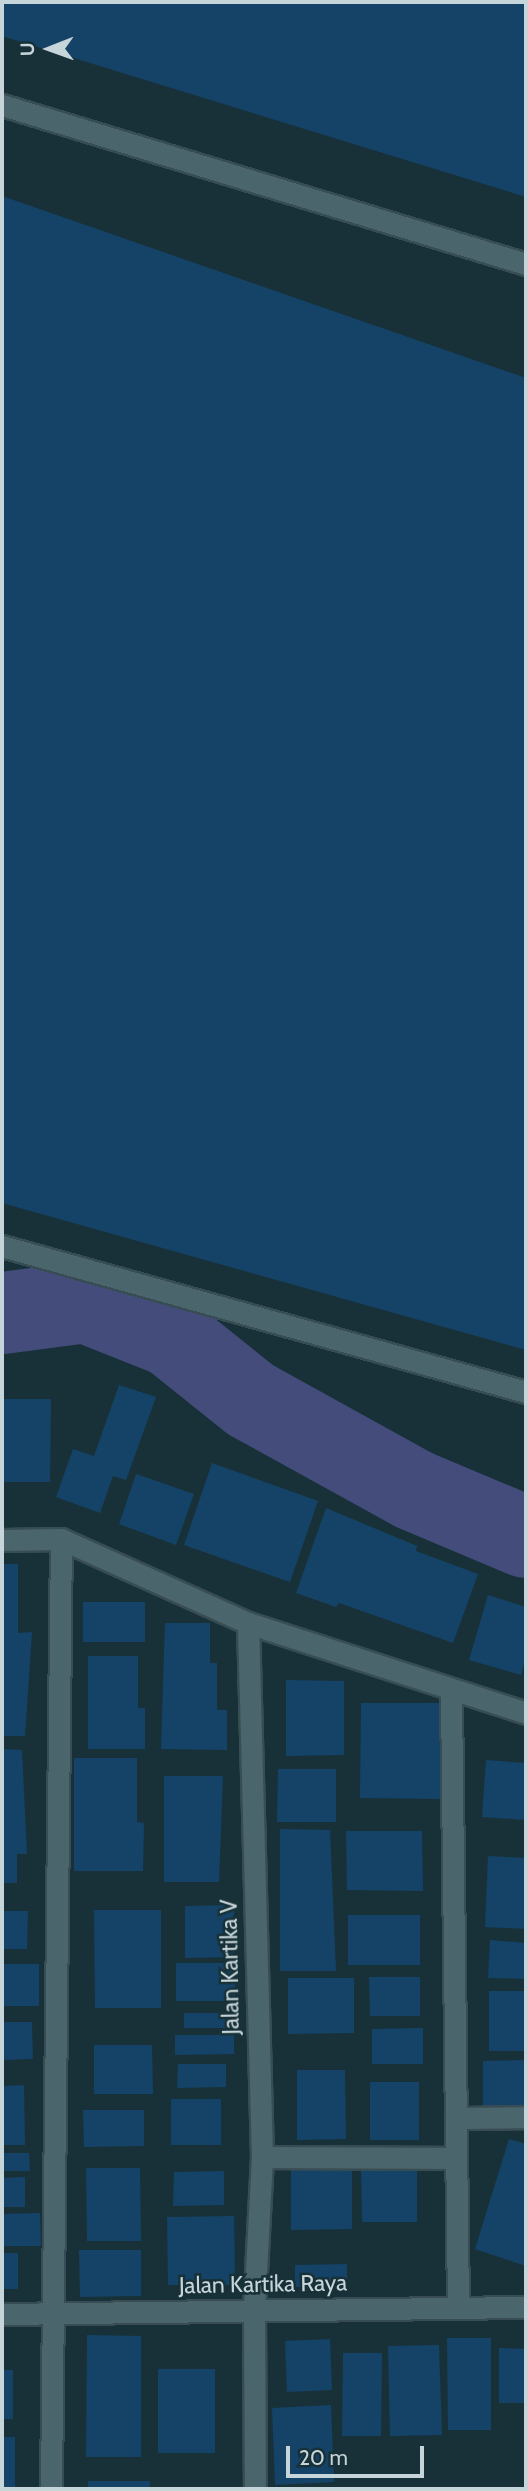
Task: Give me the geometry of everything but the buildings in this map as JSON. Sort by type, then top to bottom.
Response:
[{"type":"street","points":[[2,105],[526,264]]},
{"type":"street","points":[[2,1246],[526,1392]]},
{"type":"street","points":[[2,1540],[61,1539],[248,1623],[451,1693],[526,1713]]},
{"type":"street","points":[[51,2489],[61,1539]]},
{"type":"street","name":"Jalan Kartika V","points":[[248,1623],[261,2157],[254,2310],[255,2489]]},
{"type":"street","points":[[451,1693],[458,2307]]},
{"type":"street","points":[[456,2118],[526,2117]]},
{"type":"street","points":[[261,2157],[456,2158]]},
{"type":"street","name":"Jalan Kartika Raya","points":[[2,2314],[526,2307]]},
{"type":"waterway","points":[[2,1313],[85,1302],[171,1336],[251,1400],[414,1490],[526,1537]]}]
